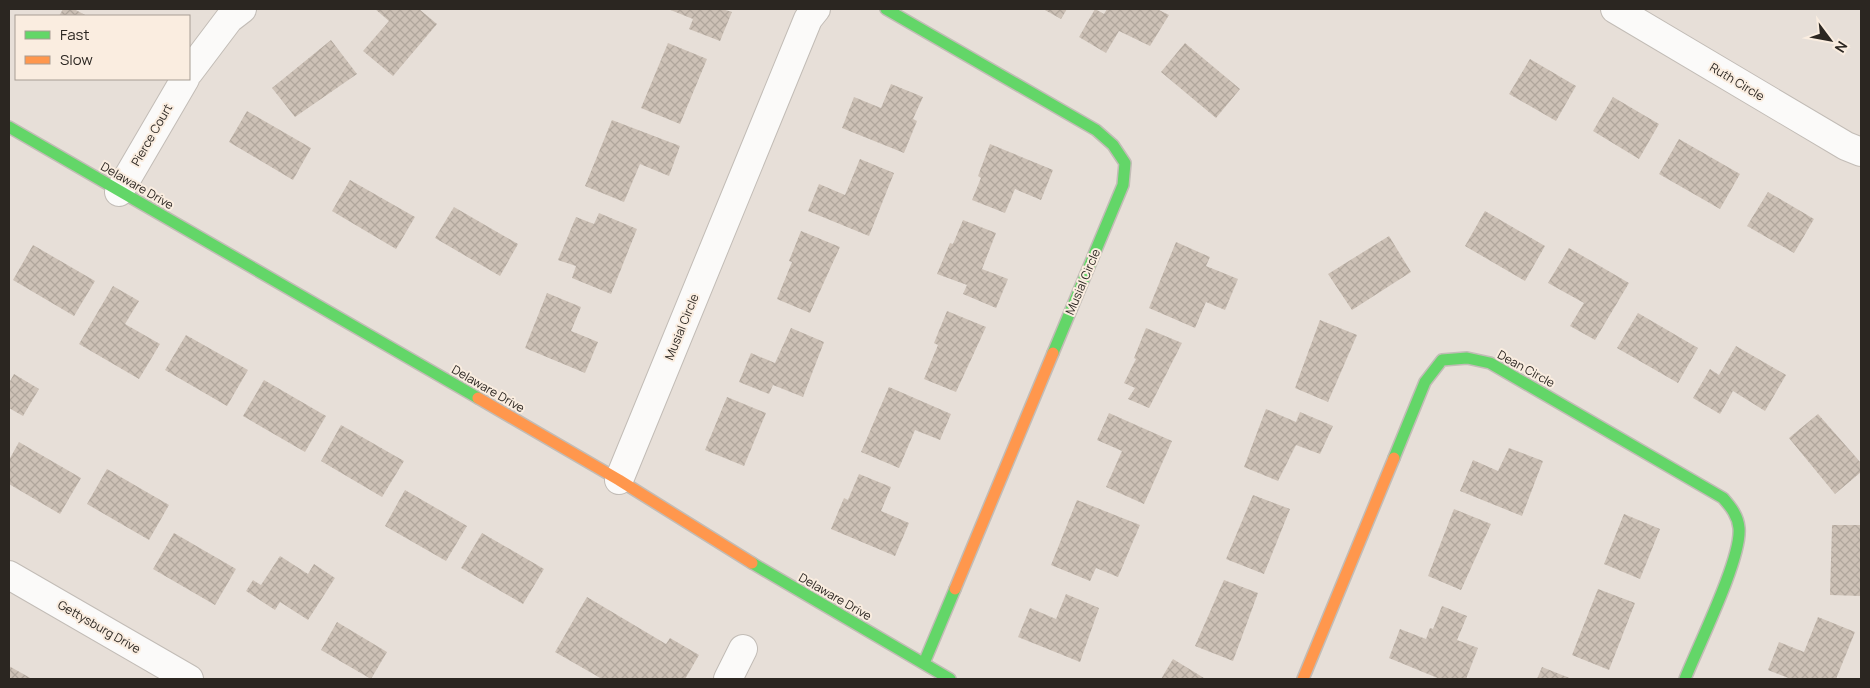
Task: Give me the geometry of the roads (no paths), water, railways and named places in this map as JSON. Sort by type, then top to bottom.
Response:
[{"type":"street","points":[[190,71],[229,19],[242,9]]},
{"type":"street","name":"Musial Circle","points":[[619,480],[808,19],[816,9]]},
{"type":"street","name":"Musial Circle","points":[[886,9],[1096,130],[1113,145],[1125,163],[1123,185],[924,664]]},
{"type":"street","name":"Ruth Circle","points":[[1615,9],[1846,146],[1861,152]]},
{"type":"street","name":"Pierce Court","points":[[119,192],[184,80]]},
{"type":"street","name":"Delaware Drive","points":[[9,127],[619,480],[783,583],[950,679]]},
{"type":"street","name":"Dean Circle","points":[[1303,679],[1425,382],[1442,360],[1467,358],[1490,363],[1714,493],[1732,506],[1740,529],[1738,550],[1685,679]]},
{"type":"street","name":"Gettysburg Drive","points":[[9,575],[189,679]]},
{"type":"street","points":[[728,679],[742,649]]}]
